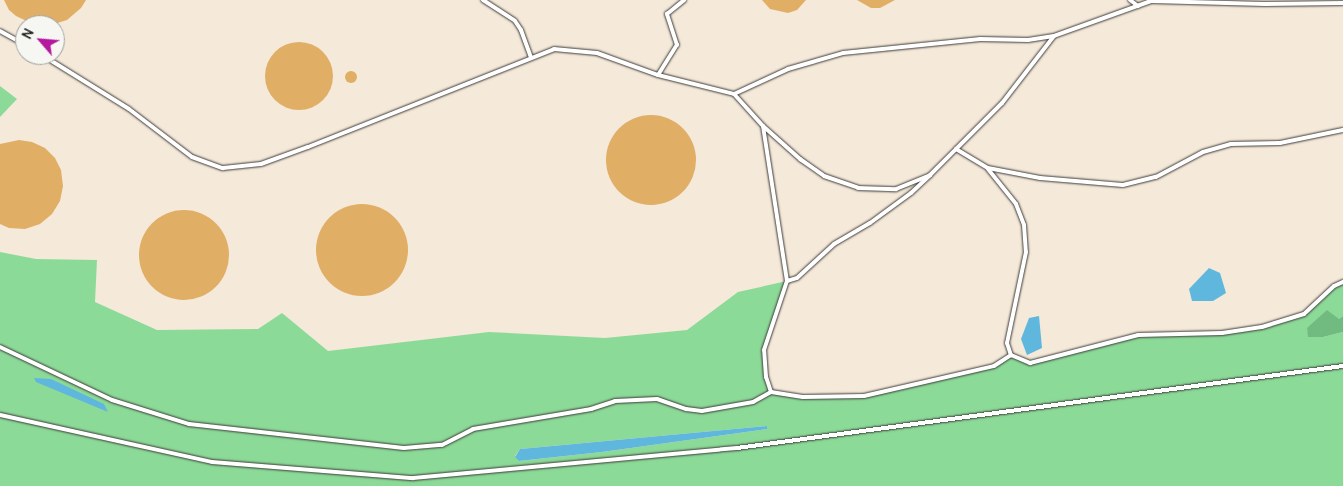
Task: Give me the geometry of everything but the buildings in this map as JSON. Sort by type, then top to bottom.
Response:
[{"type":"lane","points":[[483,0],[518,24],[531,57]]},
{"type":"lane","points":[[658,75],[677,45],[667,14],[684,0]]},
{"type":"lane","points":[[1130,0],[1138,6]]},
{"type":"lane","points":[[734,94],[788,70],[843,53],[980,39],[1028,40],[1054,36],[1151,1],[1265,4],[1343,3]]},
{"type":"lane","points":[[0,31],[15,39]]},
{"type":"lane","points":[[787,281],[797,278],[834,244],[870,223],[911,193],[1002,102],[1054,36]]},
{"type":"lane","points":[[58,65],[122,104],[192,157],[223,168],[261,164],[308,147],[554,48],[597,53],[658,75],[734,94],[763,126],[800,159],[824,176],[858,188],[896,189],[930,175]]},
{"type":"lane","points":[[763,126],[787,281],[764,350],[766,377],[771,392]]},
{"type":"lane","points":[[956,149],[988,168],[1040,178],[1124,185],[1156,177],[1203,152],[1231,144],[1280,143],[1343,130]]},
{"type":"lane","points":[[988,168],[1016,204],[1024,225],[1026,252],[1007,343],[1011,356]]},
{"type":"lane","points":[[0,347],[112,400],[181,422],[404,448],[442,445],[473,429],[591,409],[615,401],[657,399],[686,409],[702,411],[753,402],[771,392],[803,398],[864,396],[994,366],[1011,356],[1030,362],[1138,335],[1222,333],[1262,327],[1304,314],[1334,286],[1343,282]]},
{"type":"lane","points":[[0,415],[212,462],[413,478],[737,448],[1343,366]]},
{"type":"green space","points":[[0,86],[17,99],[0,117]]},
{"type":"green space","points":[[0,252],[36,259],[97,260],[95,302],[157,330],[258,329],[282,313],[328,351],[489,332],[605,338],[687,330],[738,292],[787,281],[764,350],[766,377],[771,392],[803,397],[864,396],[994,366],[1011,355],[1030,362],[1138,335],[1222,333],[1262,327],[1304,314],[1334,286],[1343,282],[1343,316],[1339,319],[1307,328],[1309,337],[1323,337],[1343,332],[1343,486],[0,486]],"holes":[[[766,426],[767,429],[602,452],[519,461],[515,456],[520,449]]]},
{"type":"green space","points":[[1327,310],[1339,319],[1343,316],[1343,332],[1323,337],[1308,337],[1307,328]]},
{"type":"water","points":[[1209,268],[1220,273],[1226,293],[1213,301],[1192,301],[1189,289]]},
{"type":"water","points":[[1039,316],[1042,348],[1027,355],[1021,339],[1029,318]]},
{"type":"water","points":[[34,378],[51,379],[104,404],[108,412],[36,382]]},
{"type":"water","points":[[767,426],[767,429],[602,452],[519,461],[515,457],[520,449]]}]
